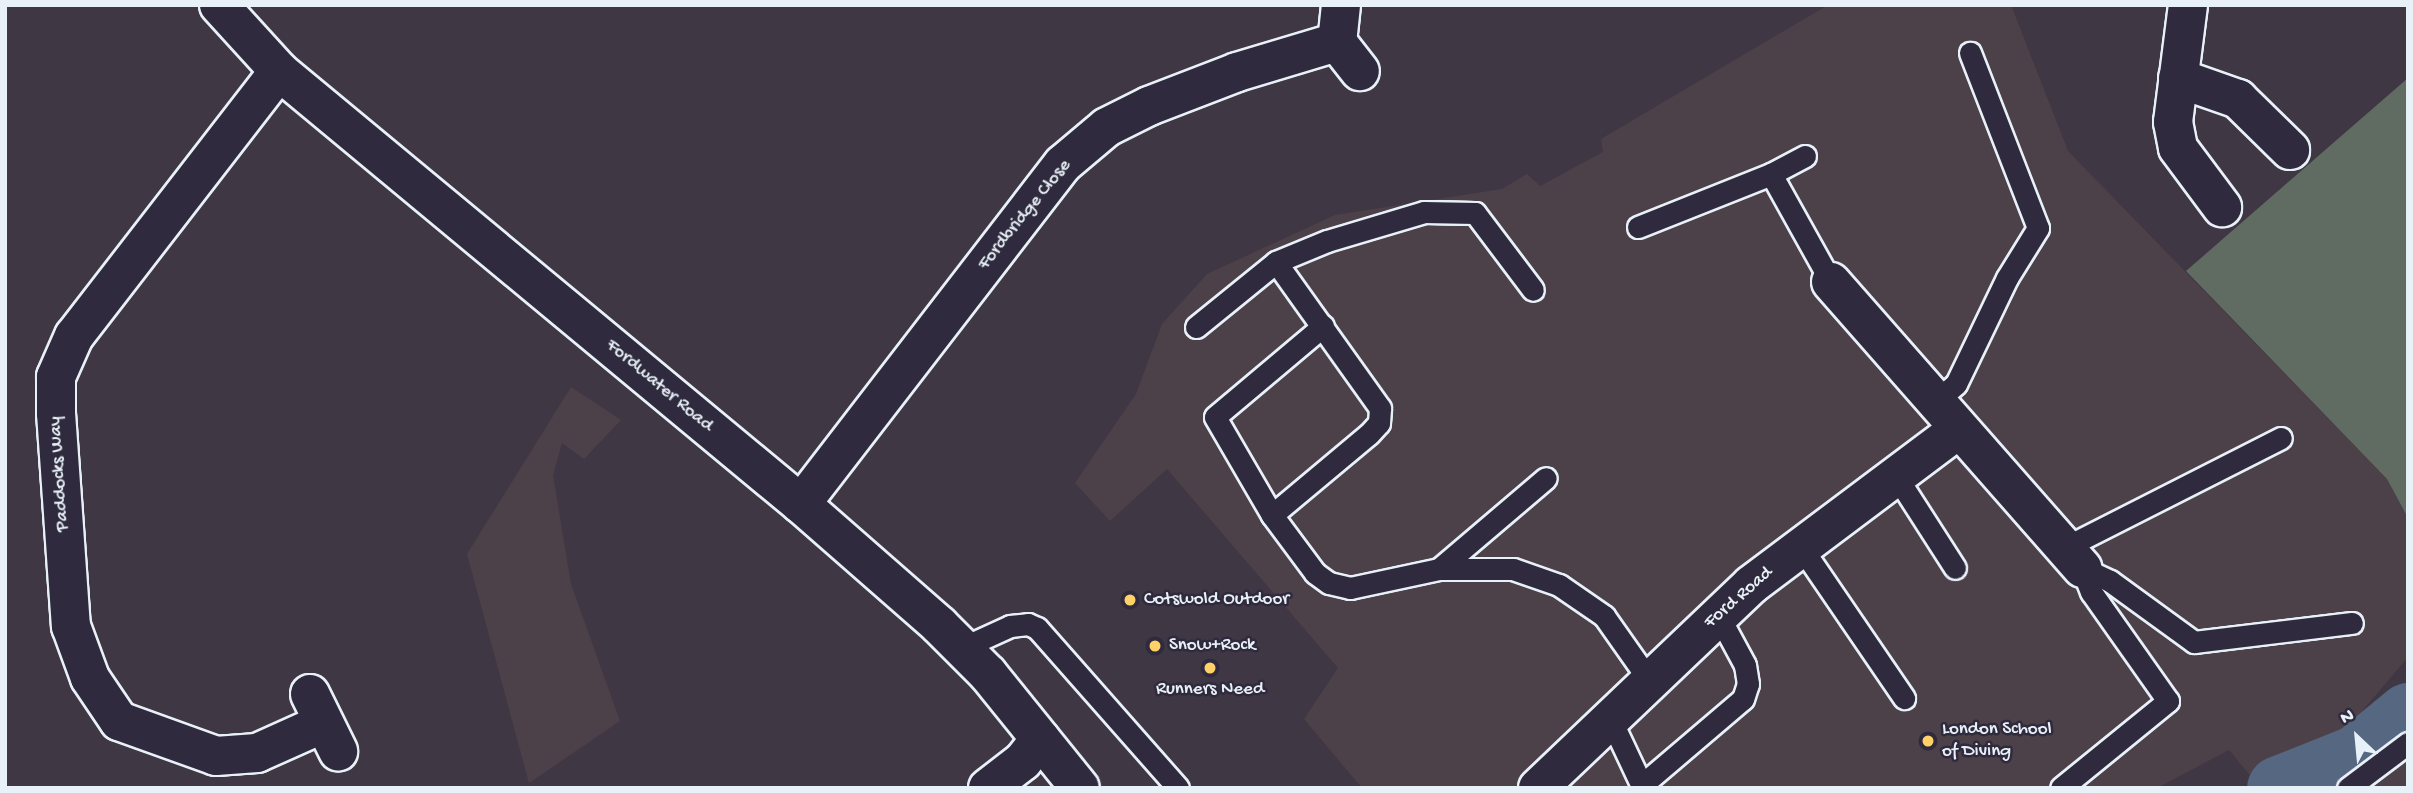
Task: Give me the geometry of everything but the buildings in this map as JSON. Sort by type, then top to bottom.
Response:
[{"type":"street","name":"Fordwater Road","points":[[219,5],[279,71],[801,504],[962,648],[1080,788]]},
{"type":"street","points":[[2188,5],[2173,122],[2178,148],[2222,207]]},
{"type":"street","name":"Fordbridge Close","points":[[801,504],[1072,157],[1107,127],[1149,106],[1237,72],[1346,39]]},
{"type":"street","name":"Paddocks Way","points":[[279,71],[74,336],[56,377],[55,413],[71,626],[90,678],[119,721],[216,756],[257,753],[324,723]]},
{"type":"street","points":[[2178,78],[2238,99],[2290,150]]},
{"type":"street","points":[[1831,282],[2073,558]]},
{"type":"street","name":"Ford Road","points":[[1538,788],[1718,615],[1801,547],[1896,476],[1946,416]]},
{"type":"street","points":[[988,788],[1023,761],[1040,739]]},
{"type":"lane","points":[[1946,416],[1956,384],[2007,278],[2038,228],[1970,53]]},
{"type":"lane","points":[[1638,227],[1771,174],[1805,156]]},
{"type":"lane","points":[[1771,174],[1831,282]]},
{"type":"lane","points":[[1196,327],[1276,262],[1370,226],[1424,212],[1454,210],[1475,213],[1533,290]]},
{"type":"lane","points":[[1272,515],[1378,423],[1380,408],[1276,262]]},
{"type":"lane","points":[[1323,326],[1214,417],[1272,515],[1315,573],[1329,583],[1350,588],[1439,569],[1513,569],[1559,585],[1604,616],[1649,680]]},
{"type":"lane","points":[[2073,558],[2281,438]]},
{"type":"lane","points":[[1896,476],[1955,568]]},
{"type":"lane","points":[[1439,569],[1546,478]]},
{"type":"lane","points":[[1801,547],[1904,698]]},
{"type":"lane","points":[[2073,558],[2110,581],[2194,642],[2352,623]]},
{"type":"lane","points":[[2061,788],[2168,701],[2091,592],[2073,558]]},
{"type":"lane","points":[[1610,718],[1643,786],[1743,699],[1748,684],[1745,665],[1718,615]]},
{"type":"lane","points":[[962,648],[1010,626],[1037,628],[1178,788]]},
{"type":"lane","points":[[2348,788],[2408,743]]},
{"type":"shaded area","points":[[1828,5],[2011,5],[2068,151],[2387,479],[2408,518],[2408,657],[2336,742],[2296,765],[2253,779],[2229,750],[2157,788],[1362,788],[1304,719],[1338,668],[1167,469],[1110,521],[1075,483],[1136,394],[1162,324],[1207,274],[1335,215],[1502,189],[1527,174],[1540,186],[1603,152],[1601,139]]},
{"type":"shaded area","points":[[571,387],[621,420],[584,459],[562,443],[553,475],[571,584],[620,721],[529,783],[467,554]]},
{"type":"shaded area","points":[[2408,726],[2408,788],[2299,788],[2358,763]]},
{"type":"green space","points":[[2408,78],[2408,518],[2387,479],[2186,271]]},
{"type":"waterway","points":[[2279,788],[2357,757],[2408,715]]},
{"type":"place","name":"Cotswold Outdoor","points":[[1130,600]]},
{"type":"place","name":"Snow+Rock","points":[[1155,646]]},
{"type":"place","name":"Runners Need","points":[[1210,668]]},
{"type":"place","name":"London School of Diving","points":[[1928,741]]}]
